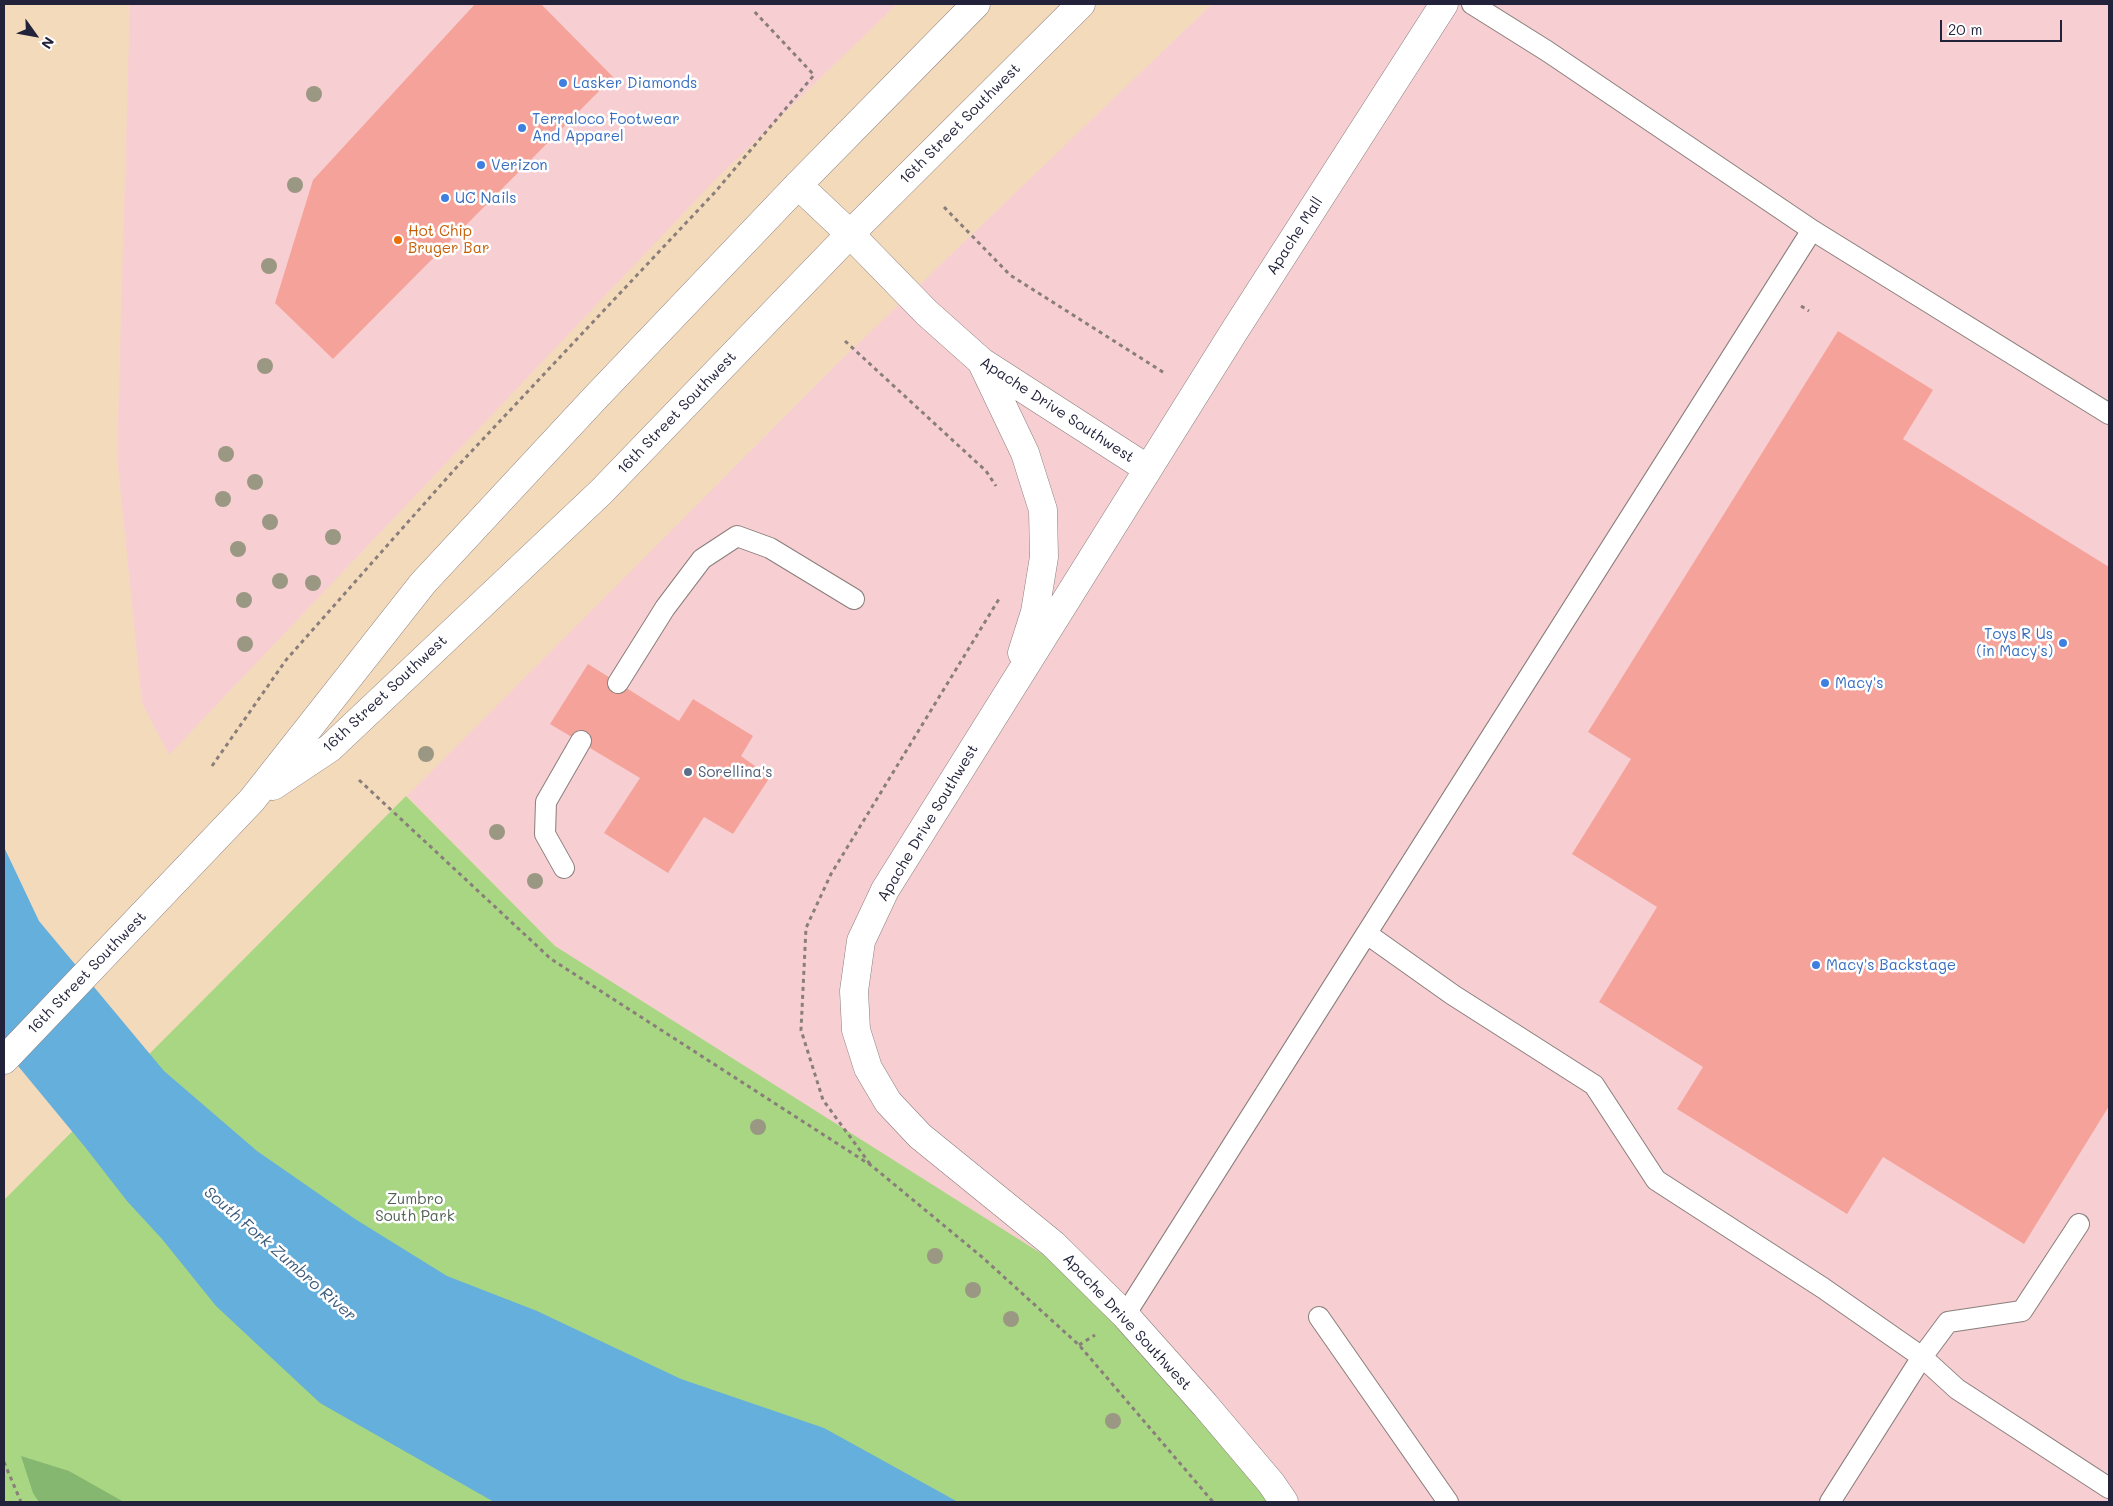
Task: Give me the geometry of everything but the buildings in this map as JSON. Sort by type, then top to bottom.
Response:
[{"type":"street","name":"16th Street Southwest","points":[[4,1060],[252,800],[423,583],[798,185],[976,4]]},
{"type":"street","name":"16th Street Southwest","points":[[252,800],[330,748],[601,492],[850,234],[1081,4]]},
{"type":"street","name":"Apache Mall","points":[[1148,469],[1444,4]]},
{"type":"street","name":"Apache Drive Southwest","points":[[798,185],[850,234],[927,313],[982,362],[1148,469],[885,890],[861,941],[854,991],[856,1030],[868,1068],[888,1102],[920,1136],[1054,1244],[1125,1315],[1217,1419],[1284,1502]]},
{"type":"street","points":[[982,362],[1025,453],[1043,510],[1044,557],[1035,612],[1009,693]]},
{"type":"lane","points":[[1472,4],[1547,51],[1812,230],[2109,414]]},
{"type":"lane","points":[[1125,1315],[1812,230]]},
{"type":"lane","points":[[618,683],[665,608],[702,559],[737,536],[770,548],[854,599]]},
{"type":"lane","points":[[564,868],[545,834],[546,802],[581,741]]},
{"type":"lane","points":[[1367,934],[1453,995],[1594,1085],[1656,1180],[1823,1288],[1922,1357],[1957,1390],[2109,1488]]},
{"type":"lane","points":[[1830,1502],[1922,1357],[1948,1322],[2022,1310],[2079,1224]]},
{"type":"lane","points":[[1319,1317],[1448,1502]]},
{"type":"path","points":[[212,766],[286,660],[454,470],[716,191],[814,75],[752,9]]},
{"type":"path","points":[[944,207],[1010,275],[1196,393]]},
{"type":"path","points":[[845,341],[986,471],[997,486]]},
{"type":"path","points":[[872,1166],[823,1100],[801,1030],[806,928],[831,874],[1002,595]]},
{"type":"path","points":[[359,780],[551,959],[872,1166],[982,1257],[1079,1346],[1213,1502]]},
{"type":"path","points":[[4,1462],[21,1502]]},
{"type":"shaded area","points":[[130,4],[897,4],[714,181],[169,755],[142,703],[117,456]]},
{"type":"shaded area","points":[[1212,4],[2109,4],[2109,1502],[1284,1502],[555,946],[407,796],[837,364]]},
{"type":"green space","name":"Zumbro South Park","points":[[406,796],[555,946],[1099,1290],[1284,1502],[4,1502],[4,1200]]},
{"type":"green space","points":[[21,1456],[69,1471],[124,1502],[39,1502],[33,1493]]},
{"type":"water","name":"South Fork Zumbro River","points":[[4,847],[39,921],[164,1071],[257,1151],[355,1219],[447,1276],[537,1311],[681,1379],[824,1428],[958,1502],[494,1502],[320,1403],[216,1306],[162,1239],[127,1201],[4,1049]]},
{"type":"place","name":"Lasker Diamonds","points":[[563,83]]},
{"type":"place","name":"Terraloco Footwear And Apparel","points":[[522,128]]},
{"type":"place","name":"Verizon","points":[[481,165]]},
{"type":"place","name":"UC Nails","points":[[445,198]]},
{"type":"place","name":"Hot Chip Bruger Bar","points":[[398,240]]},
{"type":"place","name":"Toys R Us (in Macy's)","points":[[2063,643]]},
{"type":"place","name":"Macy's","points":[[1825,683]]},
{"type":"place","name":"Sorellina's","points":[[688,772]]},
{"type":"place","name":"Macy's Backstage","points":[[1816,965]]}]
